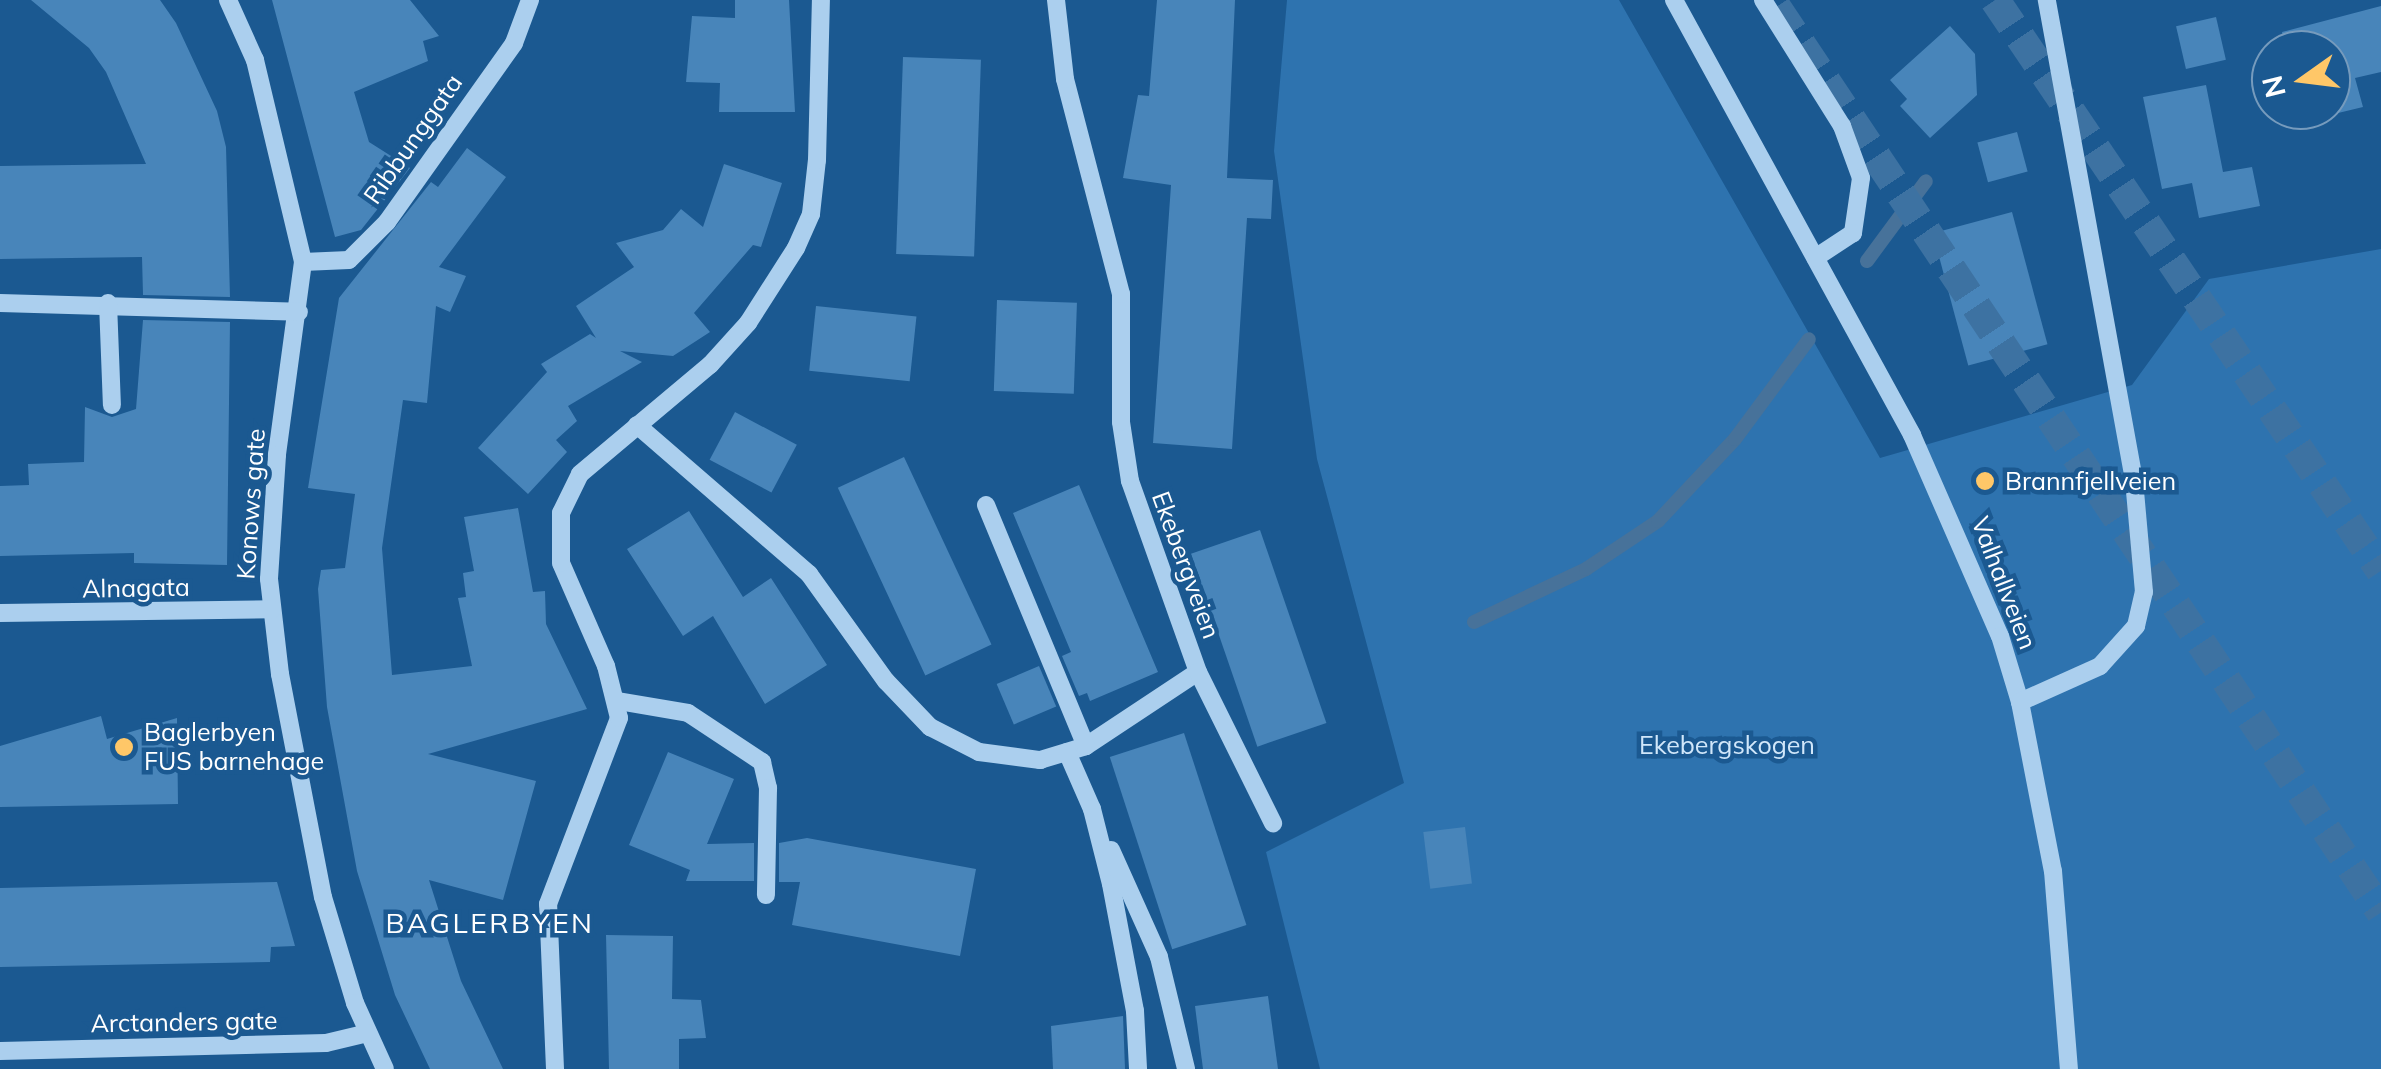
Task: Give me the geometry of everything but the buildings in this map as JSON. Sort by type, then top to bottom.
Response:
[{"type":"street","name":"Konows gate","points":[[228,0],[255,60],[303,262],[277,455],[272,609],[323,896],[368,1033],[385,1069]]},
{"type":"street","name":"Ribbunggata","points":[[303,262],[349,260],[387,222],[514,43],[530,0]]},
{"type":"street","points":[[555,1069],[548,904],[587,784],[616,733],[618,702],[561,563],[558,532],[566,496],[580,474],[748,323],[779,282],[811,214],[821,0]]},
{"type":"street","name":"Ekebergveien","points":[[638,425],[809,574],[886,680],[930,726],[1009,760],[1067,752],[1086,746],[1198,672],[1130,480],[1122,422],[1120,294],[1065,78],[1056,0]]},
{"type":"street","name":"Valhallveien","points":[[1674,0],[1948,509],[2020,702],[2060,918],[2069,1069]]},
{"type":"street","points":[[1763,0],[1842,126],[1861,178],[1853,233],[1816,258]]},
{"type":"street","points":[[2020,702],[2100,666],[2136,626],[2144,592],[2134,480],[2047,0]]},
{"type":"street","points":[[0,303],[108,303],[299,312]]},
{"type":"street","points":[[108,303],[106,381],[112,405]]},
{"type":"street","points":[[986,505],[1086,746]]},
{"type":"street","name":"Alnagata","points":[[0,613],[272,609]]},
{"type":"street","points":[[1198,672],[1274,823]]},
{"type":"street","points":[[618,702],[688,713],[762,762],[768,788],[766,895]]},
{"type":"street","points":[[1067,752],[1159,956],[1186,1069]]},
{"type":"street","points":[[1092,809],[1132,994],[1138,1069]]},
{"type":"street","name":"Arctanders gate","points":[[0,1051],[326,1043],[368,1033]]},
{"type":"green space","name":"Ekebergskogen","points":[[1287,0],[1619,0],[1880,458],[2132,385],[2209,279],[2381,249],[2381,1069],[1320,1069],[1266,852],[1404,783],[1317,459],[1274,151]]},
{"type":"waterway","points":[[1867,261],[1926,181]]},
{"type":"waterway","points":[[1474,622],[1586,569],[1658,521],[1735,439],[1809,339]]},
{"type":"tunnel","points":[[1995,0],[2381,571]]},
{"type":"tunnel","points":[[1776,7],[2381,912]]},
{"type":"place","name":"Brannfjellveien","points":[[1985,481]]},
{"type":"place","name":"Baglerbyen FUS barnehage","points":[[124,747]]},
{"type":"district","name":"BAGLERBYEN","points":[[490,923]]}]
